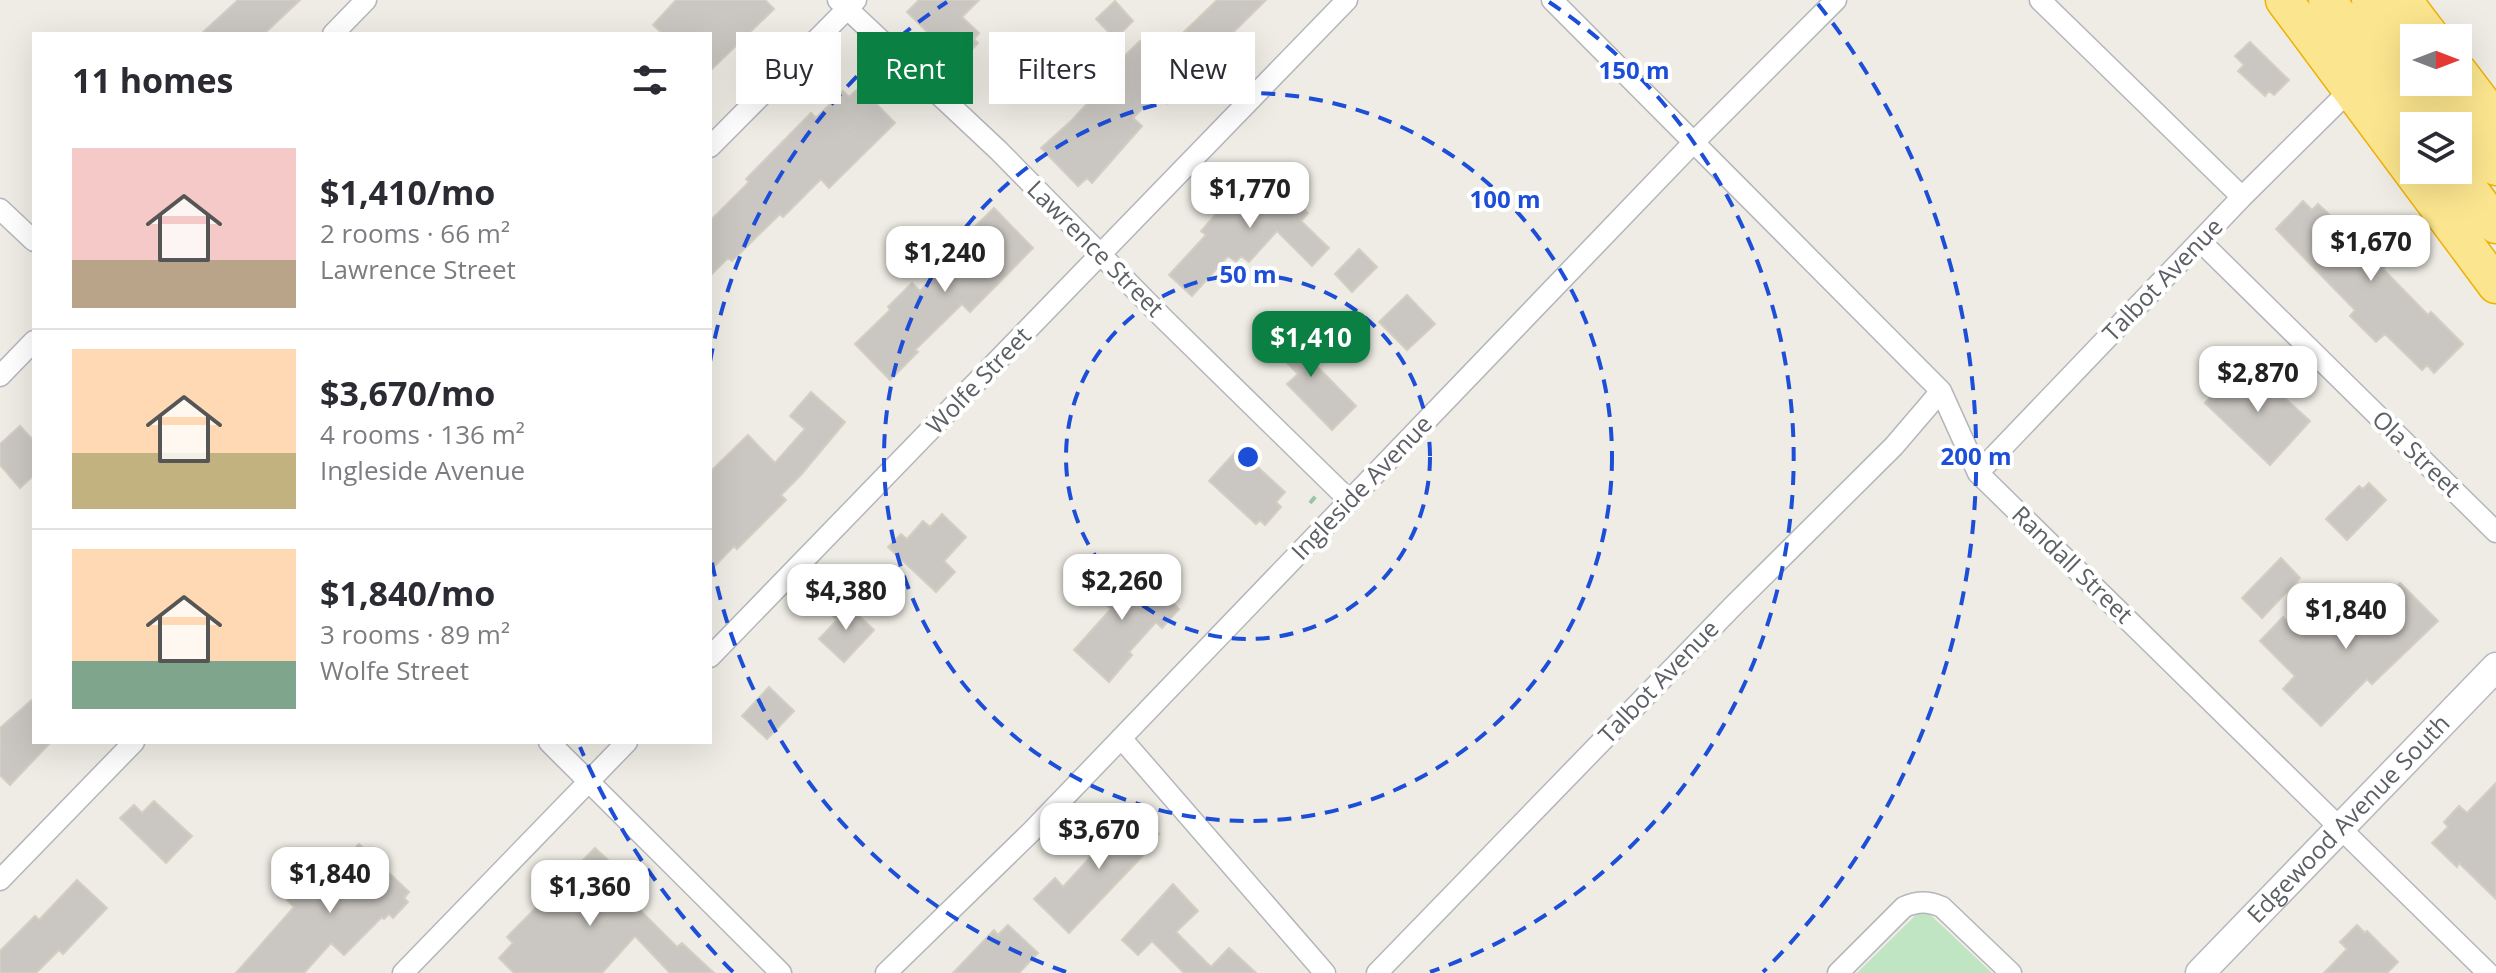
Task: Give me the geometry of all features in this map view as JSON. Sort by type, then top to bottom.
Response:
[{"type":"highway","points":[[2284,0],[2496,285]]},
{"type":"highway","points":[[2327,0],[2411,112]]},
{"type":"highway","points":[[2370,0],[2400,40]]},
{"type":"highway","points":[[2403,0],[2421,24]]},
{"type":"highway","points":[[2472,89],[2496,121]]},
{"type":"highway","points":[[2443,96],[2496,167]]},
{"type":"highway","points":[[2465,184],[2496,225]]},
{"type":"main road","name":"Edgewood Avenue South","points":[[2200,973],[2496,667]]},
{"type":"street","points":[[335,32],[366,0]]},
{"type":"street","name":"Wolfe Street","points":[[712,655],[1347,0]]},
{"type":"street","name":"Randall Street","points":[[1552,0],[1941,391],[1978,473],[2488,973]]},
{"type":"street","name":"Ingleside Avenue","points":[[886,973],[1032,831],[1694,142],[1836,0]]},
{"type":"street","points":[[2040,0],[2242,197]]},
{"type":"street","points":[[712,145],[847,3]]},
{"type":"street","name":"Lawrence Street","points":[[847,3],[1350,501]]},
{"type":"street","name":"Talbot Avenue","points":[[1978,473],[2242,197],[2350,90]]},
{"type":"street","points":[[0,209],[32,239]]},
{"type":"street","name":"Ola Street","points":[[2200,241],[2496,532]]},
{"type":"street","points":[[0,376],[32,343]]},
{"type":"street","name":"Talbot Avenue","points":[[1377,973],[1734,605],[1894,446],[1941,391]]},
{"type":"street","points":[[1121,738],[1325,973]]},
{"type":"street","points":[[0,880],[132,744]]},
{"type":"street","points":[[551,744],[781,973]]},
{"type":"street","points":[[403,973],[625,744]]},
{"type":"street","points":[[1838,973],[1904,907],[1916,902],[1931,902],[1942,907],[2011,973]]},
{"type":"green space","points":[[1923,908],[1992,973],[1857,973]]},
{"type":"building","points":[[238,0],[300,0],[266,32],[203,32]]},
{"type":"building","points":[[676,0],[765,0],[774,9],[750,32],[736,32],[736,46],[712,69],[712,32],[661,32],[653,25]]},
{"type":"building","points":[[919,0],[979,0],[962,17],[979,33],[974,39],[978,43],[973,48],[973,32],[927,32],[907,12]]},
{"type":"building","points":[[1217,0],[1266,0],[1234,32],[1184,32]]},
{"type":"building","points":[[1115,1],[1133,21],[1122,32],[1108,32],[1096,19]]},
{"type":"building","points":[[1140,41],[1141,104],[1147,104],[1133,118],[1142,126],[1092,183],[1087,178],[1078,186],[1041,148],[1087,104],[1125,104],[1125,55]]},
{"type":"building","points":[[2250,42],[2289,80],[2274,95],[2269,91],[2265,96],[2238,71],[2244,65],[2235,56]]},
{"type":"building","points":[[857,90],[857,104],[877,104],[895,123],[829,188],[821,179],[783,217],[780,214],[732,261],[728,258],[712,274],[712,219],[749,182],[746,179],[811,113],[816,118],[830,104],[841,104],[843,91],[849,97]]},
{"type":"building","points":[[1268,166],[1307,201],[1302,207],[1308,213],[1301,221],[1329,248],[1312,266],[1277,231],[1249,262],[1241,256],[1236,262],[1228,256],[1192,296],[1169,275],[1206,235],[1201,231],[1230,198],[1235,203]]},
{"type":"building","points":[[2303,201],[2312,210],[2318,204],[2353,237],[2361,229],[2377,244],[2404,216],[2420,231],[2383,269],[2428,315],[2431,312],[2463,344],[2434,373],[2427,365],[2422,370],[2385,334],[2376,342],[2350,316],[2355,310],[2276,229]]},
{"type":"building","points":[[994,208],[1033,248],[970,312],[962,304],[915,350],[918,352],[890,380],[855,344],[912,283],[920,291],[969,244],[963,238]]},
{"type":"building","points":[[1359,249],[1377,267],[1352,292],[1335,274]]},
{"type":"building","points":[[1407,295],[1435,324],[1407,350],[1379,322]]},
{"type":"building","points":[[1288,322],[1305,339],[1298,347],[1356,406],[1332,430],[1287,384],[1298,374],[1267,342]]},
{"type":"building","points":[[2240,367],[2249,376],[2254,370],[2310,421],[2270,465],[2205,403]]},
{"type":"building","points":[[811,392],[845,422],[781,495],[786,500],[737,549],[734,546],[712,569],[712,470],[748,435],[775,463],[805,429],[790,416]]},
{"type":"building","points":[[20,426],[32,439],[32,477],[20,488],[0,465],[0,444]]},
{"type":"building","points":[[1238,449],[1285,492],[1276,502],[1281,507],[1265,525],[1260,520],[1256,524],[1209,481]]},
{"type":"building","points":[[2369,483],[2386,500],[2347,540],[2326,519],[2359,486],[2363,489]]},
{"type":"building","points":[[942,514],[966,537],[944,561],[955,572],[936,592],[888,547],[901,534],[907,539],[923,521],[930,527]]},
{"type":"building","points":[[2281,558],[2300,578],[2262,618],[2242,598]]},
{"type":"building","points":[[1116,564],[1155,600],[1162,592],[1179,609],[1162,628],[1156,622],[1129,652],[1132,655],[1109,682],[1074,650],[1111,609],[1090,590]]},
{"type":"building","points":[[2400,583],[2438,621],[2372,684],[2367,679],[2321,726],[2283,689],[2295,676],[2260,641],[2283,617],[2300,635],[2332,603],[2357,627]]},
{"type":"building","points":[[842,600],[874,630],[844,662],[819,639],[837,620],[830,613]]},
{"type":"building","points":[[769,687],[794,711],[767,739],[742,716]]},
{"type":"building","points":[[32,700],[32,744],[49,744],[10,785],[0,775],[0,728]]},
{"type":"building","points":[[2496,783],[2496,899],[2459,863],[2457,867],[2432,843],[2448,827],[2444,822],[2459,806],[2467,813]]},
{"type":"building","points":[[154,801],[192,836],[166,863],[120,818],[134,805],[142,813]]},
{"type":"building","points":[[1130,805],[1159,834],[1151,841],[1154,844],[1069,933],[1034,899],[1055,878],[1063,887],[1116,829],[1111,825]]},
{"type":"building","points":[[359,844],[409,892],[404,898],[408,902],[393,918],[389,914],[384,919],[382,917],[344,955],[331,943],[304,973],[236,973],[294,907],[287,900],[312,875],[322,884]]},
{"type":"building","points":[[595,848],[622,873],[615,880],[615,885],[677,947],[682,943],[714,973],[670,973],[635,936],[602,973],[514,973],[499,958],[513,943],[507,937]]},
{"type":"building","points":[[77,880],[107,908],[63,954],[59,950],[36,973],[0,973],[0,951],[35,916],[39,920]]},
{"type":"building","points":[[1173,884],[1198,911],[1176,932],[1211,967],[1229,948],[1256,973],[1184,973],[1152,941],[1138,955],[1122,940]]},
{"type":"building","points":[[1008,925],[1038,953],[1019,973],[953,973],[994,930],[998,935]]},
{"type":"building","points":[[2357,925],[2398,962],[2387,973],[2324,973],[2347,949],[2340,942]]}]
